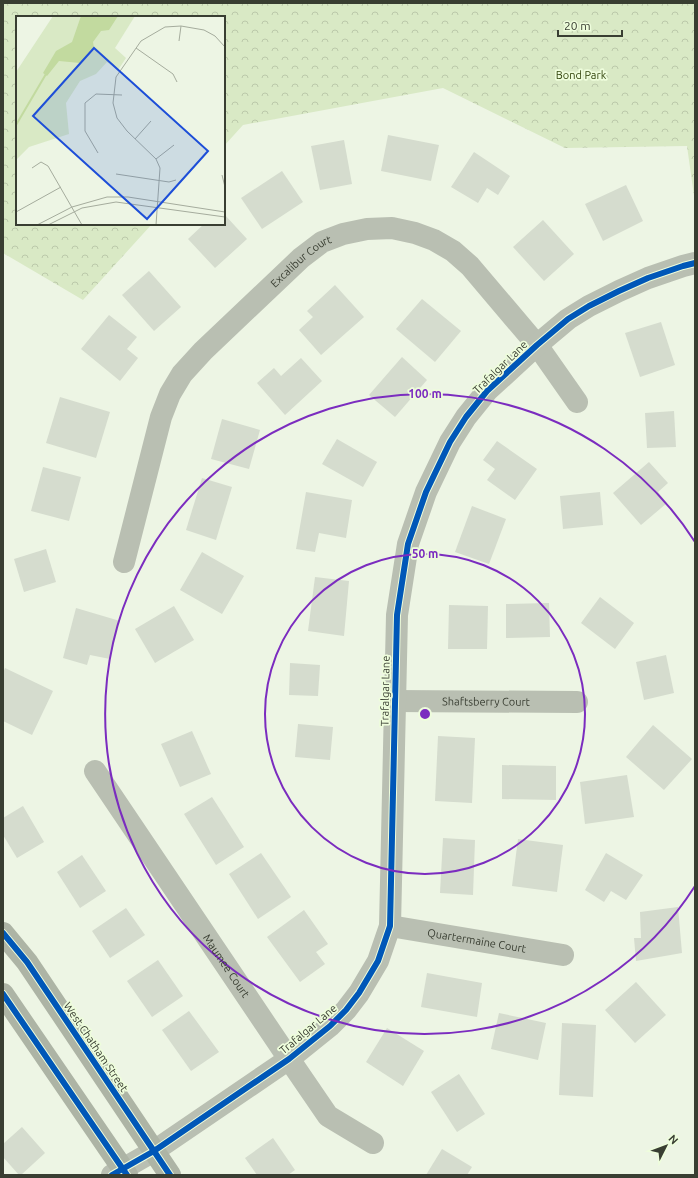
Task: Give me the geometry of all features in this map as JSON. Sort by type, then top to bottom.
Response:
[{"type":"street","name":"Excalibur Court","points":[[124,562],[161,418],[170,394],[182,374],[203,351],[301,258],[322,242],[343,234],[367,228],[392,228],[415,233],[434,240],[453,251],[470,266],[537,345],[577,402]]},
{"type":"street","name":"Trafalgar Lane","points":[[120,1173],[289,1059],[330,1026],[346,1010],[359,993],[378,961],[390,926],[397,615],[408,544],[426,492],[450,442],[466,417],[487,391],[568,319],[589,306],[648,278],[695,263]]},
{"type":"street","name":"Shaftsberry Court","points":[[394,701],[577,702]]},
{"type":"street","name":"Maumee Court","points":[[94,771],[328,1116],[374,1143]]},
{"type":"street","name":"Quartermaine Court","points":[[390,926],[563,955]]},
{"type":"street","name":"West Chatham Street","points":[[3,933],[27,962],[170,1175]]},
{"type":"street","points":[[3,994],[120,1173]]},
{"type":"green space","name":"Bond Park","points":[[3,3],[695,3],[695,203],[687,146],[565,148],[443,88],[243,125],[225,145],[225,16],[16,16],[16,225],[151,225],[83,300],[3,253]]},
{"type":"building","points":[[388,135],[439,145],[431,181],[381,171]]},
{"type":"building","points":[[344,140],[352,184],[320,190],[311,146]]},
{"type":"building","points":[[474,152],[510,176],[498,195],[487,188],[478,203],[451,187]]},
{"type":"building","points":[[282,171],[303,202],[262,229],[241,198]]},
{"type":"building","points":[[626,185],[643,221],[603,241],[585,204]]},
{"type":"building","points":[[225,215],[247,239],[215,268],[188,239],[203,225],[225,225]]},
{"type":"building","points":[[543,220],[574,254],[544,281],[513,247]]},
{"type":"building","points":[[149,271],[181,307],[154,331],[122,295]]},
{"type":"building","points":[[335,285],[364,317],[321,355],[299,330],[313,317],[307,311]]},
{"type":"building","points":[[422,299],[461,331],[435,362],[396,329]]},
{"type":"building","points":[[109,315],[137,337],[127,349],[138,358],[120,381],[81,349]]},
{"type":"building","points":[[661,322],[675,365],[640,377],[625,333]]},
{"type":"building","points":[[402,357],[427,380],[395,417],[369,395]]},
{"type":"building","points":[[301,358],[322,381],[285,415],[257,383],[274,368],[281,376]]},
{"type":"building","points":[[60,397],[110,412],[96,458],[46,443]]},
{"type":"building","points":[[674,411],[676,447],[647,448],[645,413]]},
{"type":"building","points":[[222,419],[260,430],[249,469],[211,459]]},
{"type":"building","points":[[337,439],[377,462],[363,487],[322,464]]},
{"type":"building","points":[[497,441],[537,469],[515,500],[487,480],[495,469],[483,460]]},
{"type":"building","points":[[649,462],[668,483],[658,492],[667,503],[641,525],[613,493]]},
{"type":"building","points":[[43,467],[81,477],[69,521],[31,511]]},
{"type":"building","points":[[202,478],[232,487],[216,540],[186,530]]},
{"type":"building","points":[[306,492],[352,500],[346,538],[319,533],[315,552],[296,549]]},
{"type":"building","points":[[600,492],[603,525],[563,529],[560,496]]},
{"type":"building","points":[[472,506],[506,519],[489,564],[455,552]]},
{"type":"building","points":[[46,549],[56,582],[24,592],[14,559]]},
{"type":"building","points":[[202,552],[244,576],[222,614],[180,590]]},
{"type":"building","points":[[315,577],[349,581],[344,636],[308,631]]},
{"type":"building","points":[[600,597],[634,623],[615,649],[581,623]]},
{"type":"building","points":[[549,603],[550,637],[506,638],[506,604]]},
{"type":"building","points":[[449,605],[488,606],[487,649],[448,649]]},
{"type":"building","points":[[174,606],[194,640],[155,663],[135,629]]},
{"type":"building","points":[[76,608],[120,621],[110,659],[90,655],[87,665],[63,658]]},
{"type":"building","points":[[666,655],[674,693],[644,700],[636,662]]},
{"type":"building","points":[[290,663],[320,665],[318,696],[289,695]]},
{"type":"building","points":[[5,668],[53,691],[32,735],[3,721],[3,673]]},
{"type":"building","points":[[298,724],[333,727],[330,760],[295,757]]},
{"type":"building","points":[[653,725],[692,759],[664,790],[626,757]]},
{"type":"building","points":[[192,731],[211,774],[180,787],[161,744]]},
{"type":"building","points":[[438,736],[475,738],[472,803],[435,801]]},
{"type":"building","points":[[502,765],[556,766],[556,800],[502,799]]},
{"type":"building","points":[[627,775],[634,817],[585,824],[580,782]]},
{"type":"building","points":[[212,797],[244,847],[216,865],[184,814]]},
{"type":"building","points":[[23,806],[44,842],[17,858],[3,835],[3,818]]},
{"type":"building","points":[[443,838],[475,840],[473,895],[440,893]]},
{"type":"building","points":[[518,839],[563,845],[557,892],[512,886]]},
{"type":"building","points":[[261,853],[291,897],[258,919],[229,874]]},
{"type":"building","points":[[606,853],[643,875],[626,900],[611,891],[604,902],[585,890]]},
{"type":"building","points":[[82,855],[106,891],[80,908],[57,872]]},
{"type":"building","points":[[678,907],[682,953],[636,961],[634,938],[641,938],[640,912]]},
{"type":"building","points":[[126,908],[145,935],[110,958],[92,931]]},
{"type":"building","points":[[304,910],[328,944],[316,952],[325,964],[300,982],[267,937]]},
{"type":"building","points":[[158,960],[183,996],[152,1017],[127,981]]},
{"type":"building","points":[[427,973],[482,983],[477,1017],[421,1007]]},
{"type":"building","points":[[636,982],[666,1015],[635,1043],[605,1010]]},
{"type":"building","points":[[189,1011],[219,1052],[191,1071],[162,1030]]},
{"type":"building","points":[[499,1013],[546,1023],[538,1060],[491,1049]]},
{"type":"building","points":[[562,1023],[596,1025],[593,1097],[559,1095]]},
{"type":"building","points":[[387,1028],[424,1051],[403,1086],[366,1062]]},
{"type":"building","points":[[459,1074],[485,1114],[457,1132],[431,1092]]},
{"type":"building","points":[[22,1127],[45,1153],[21,1175],[19,1175],[3,1157],[3,1144]]},
{"type":"building","points":[[273,1138],[295,1170],[288,1175],[257,1175],[245,1158]]},
{"type":"building","points":[[442,1149],[472,1167],[467,1175],[426,1175]]},
{"type":"cycle path","points":[[112,1175],[154,1151],[289,1059],[330,1026],[346,1010],[359,993],[378,961],[390,926],[397,615],[408,544],[426,492],[450,442],[466,417],[487,391],[537,345],[568,319],[589,306],[648,278],[695,263]]},
{"type":"cycle path","points":[[3,933],[27,962],[170,1175]]},
{"type":"cycle path","points":[[3,994],[127,1175]]}]
